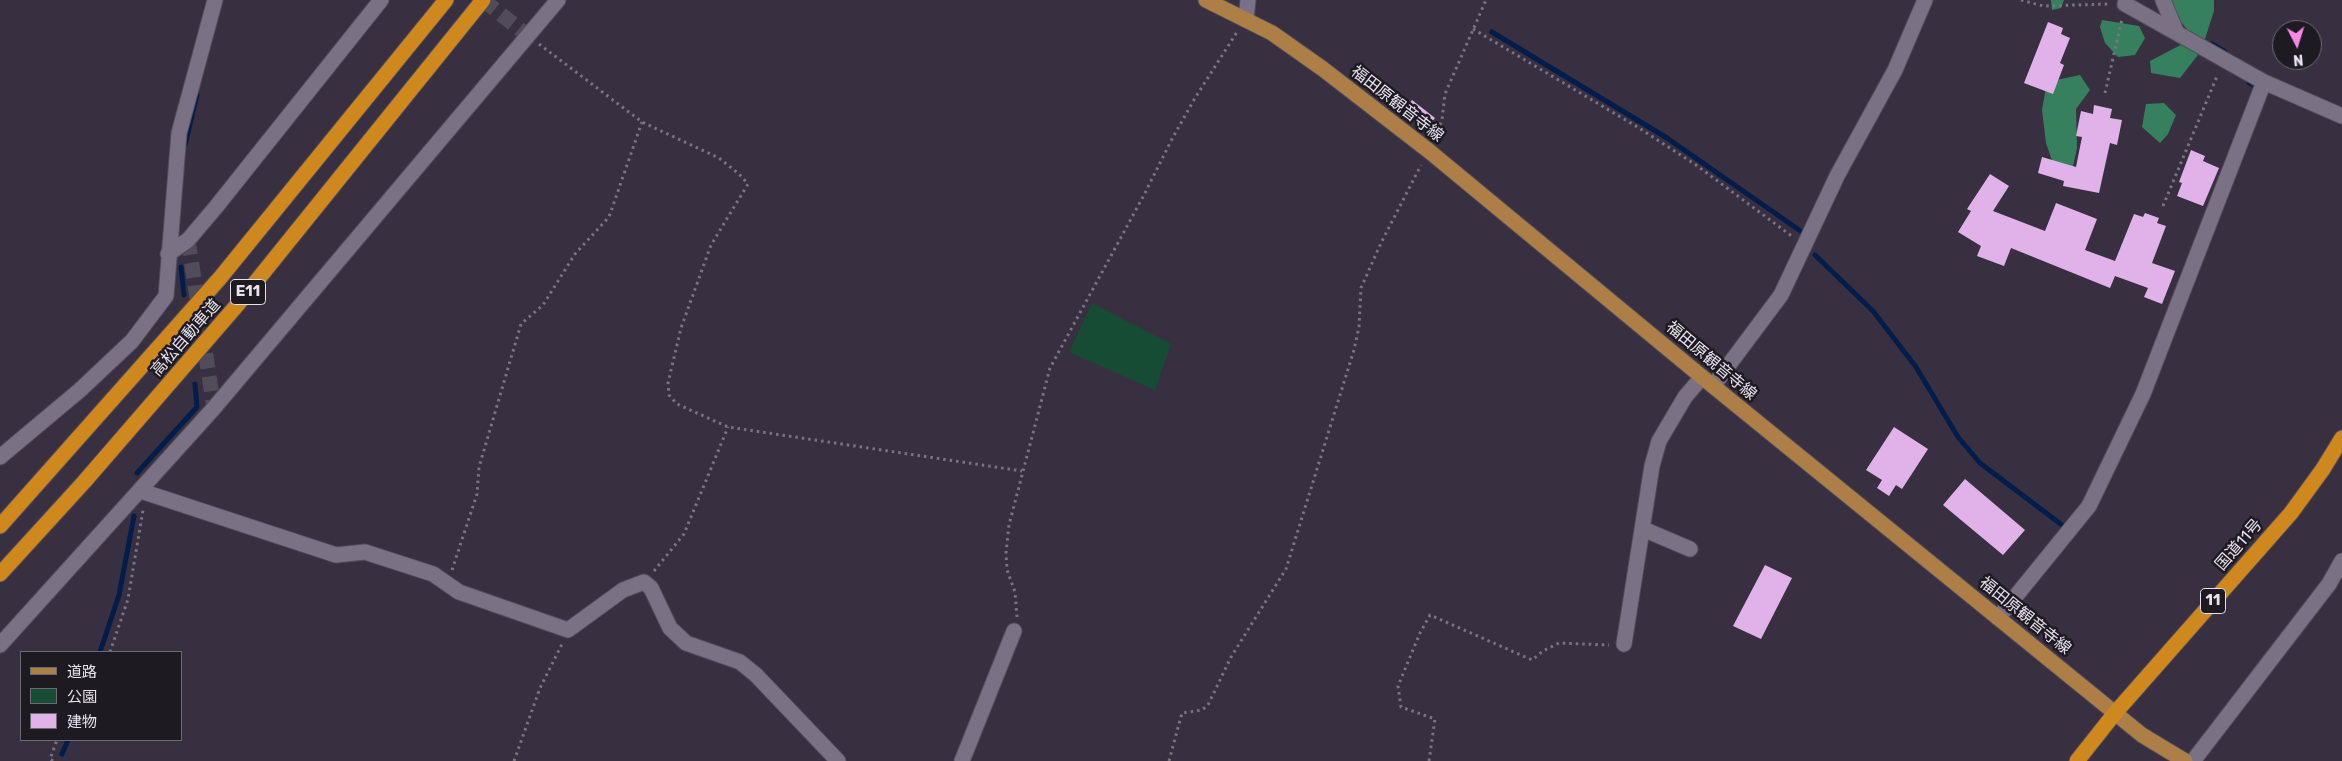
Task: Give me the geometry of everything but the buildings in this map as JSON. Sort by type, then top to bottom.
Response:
[{"type":"highway","name":"高松自動車道","points":[[0,526],[220,278],[446,0]]},
{"type":"highway","name":"高松自動車道","points":[[0,574],[84,482],[238,304],[483,0]]},
{"type":"highway","name":"国道11号","points":[[2077,761],[2115,713],[2291,513],[2323,470],[2342,438]]},
{"type":"main road","name":"福田原観音寺線","points":[[1206,0],[1246,18],[1272,33],[1323,69],[1429,151],[1708,382],[2142,735],[2186,761]]},
{"type":"street","points":[[0,457],[80,390],[132,341],[166,296],[179,133],[215,0]]},
{"type":"street","points":[[168,254],[188,240],[205,220],[381,0]]},
{"type":"street","points":[[0,645],[144,492],[558,0]]},
{"type":"street","points":[[1246,18],[1248,0]]},
{"type":"street","points":[[1624,644],[1652,466],[1659,441],[1685,397],[1708,382],[1781,295],[1806,246],[1837,176],[1895,70],[1925,0]]},
{"type":"street","points":[[2163,0],[2176,31]]},
{"type":"street","points":[[2126,2],[2264,82],[2342,116]]},
{"type":"street","points":[[1998,618],[2090,506],[2143,394],[2264,82]]},
{"type":"street","points":[[144,492],[336,555],[365,552],[433,574],[459,592],[568,630],[623,590],[644,582],[651,588],[670,628],[686,643],[740,662],[756,675],[838,761]]},
{"type":"street","points":[[1643,529],[1690,549]]},
{"type":"street","points":[[2193,761],[2329,584],[2342,561]]},
{"type":"street","points":[[962,761],[1014,631]]},
{"type":"path","points":[[1169,761],[1182,713],[1202,710],[1208,706],[1231,657],[1286,569],[1354,350],[1359,327],[1361,288],[1380,243],[1429,151],[1442,120],[1445,94],[1486,0]]},
{"type":"path","points":[[2021,0],[2043,6],[2126,2],[2104,93]]},
{"type":"path","points":[[1014,631],[1018,613],[1015,592],[1007,570],[1006,553],[1009,525],[1050,368],[1195,98],[1246,18]]},
{"type":"path","points":[[1473,29],[1639,128],[1696,165],[1806,246]]},
{"type":"path","points":[[528,36],[642,122],[718,158],[739,174],[748,184],[711,245],[681,328],[668,382],[670,395],[677,404],[728,427],[1022,471]]},
{"type":"path","points":[[2163,206],[2224,60]]},
{"type":"path","points":[[448,583],[478,494],[479,467],[521,324],[542,305],[575,254],[609,217],[642,122]]},
{"type":"path","points":[[644,582],[672,551],[684,534],[728,427]]},
{"type":"path","points":[[110,651],[128,599],[144,492]]},
{"type":"path","points":[[1430,761],[1435,719],[1401,707],[1398,686],[1420,633],[1430,616],[1532,660],[1543,651],[1559,643],[1591,646],[1624,644]]},
{"type":"path","points":[[514,761],[540,688],[568,630]]},
{"type":"path","points":[[53,761],[50,759],[57,741]]},
{"type":"green space","points":[[2051,0],[2064,0],[2061,8],[2052,10]]},
{"type":"green space","points":[[2169,0],[2214,0],[2214,11],[2201,51],[2180,78],[2151,73],[2150,61],[2194,38],[2177,17]]},
{"type":"green space","points":[[2102,20],[2139,26],[2145,38],[2135,55],[2118,57],[2105,43],[2100,27]]},
{"type":"green space","points":[[2080,75],[2090,90],[2076,109],[2077,148],[2071,175],[2058,178],[2046,143],[2042,110],[2047,82]]},
{"type":"green space","points":[[2164,103],[2176,115],[2168,134],[2160,143],[2142,127],[2146,104]]},
{"type":"green space","points":[[1092,303],[1171,344],[1155,390],[1069,352]]},
{"type":"waterway","points":[[1492,32],[1667,138],[1802,232]]},
{"type":"waterway","points":[[2212,44],[2225,52]]},
{"type":"waterway","points":[[2249,83],[2260,88]]},
{"type":"waterway","points":[[185,145],[197,95]]},
{"type":"waterway","points":[[1815,255],[1873,311],[1916,367],[1958,437],[1980,463],[2062,525]]},
{"type":"waterway","points":[[181,267],[184,295]]},
{"type":"waterway","points":[[137,473],[197,407],[195,384]]},
{"type":"waterway","points":[[100,651],[119,595],[134,516]]},
{"type":"waterway","points":[[62,754],[68,741]]},
{"type":"tunnel","points":[[483,0],[527,35]]},
{"type":"tunnel","points":[[188,240],[214,408]]}]
